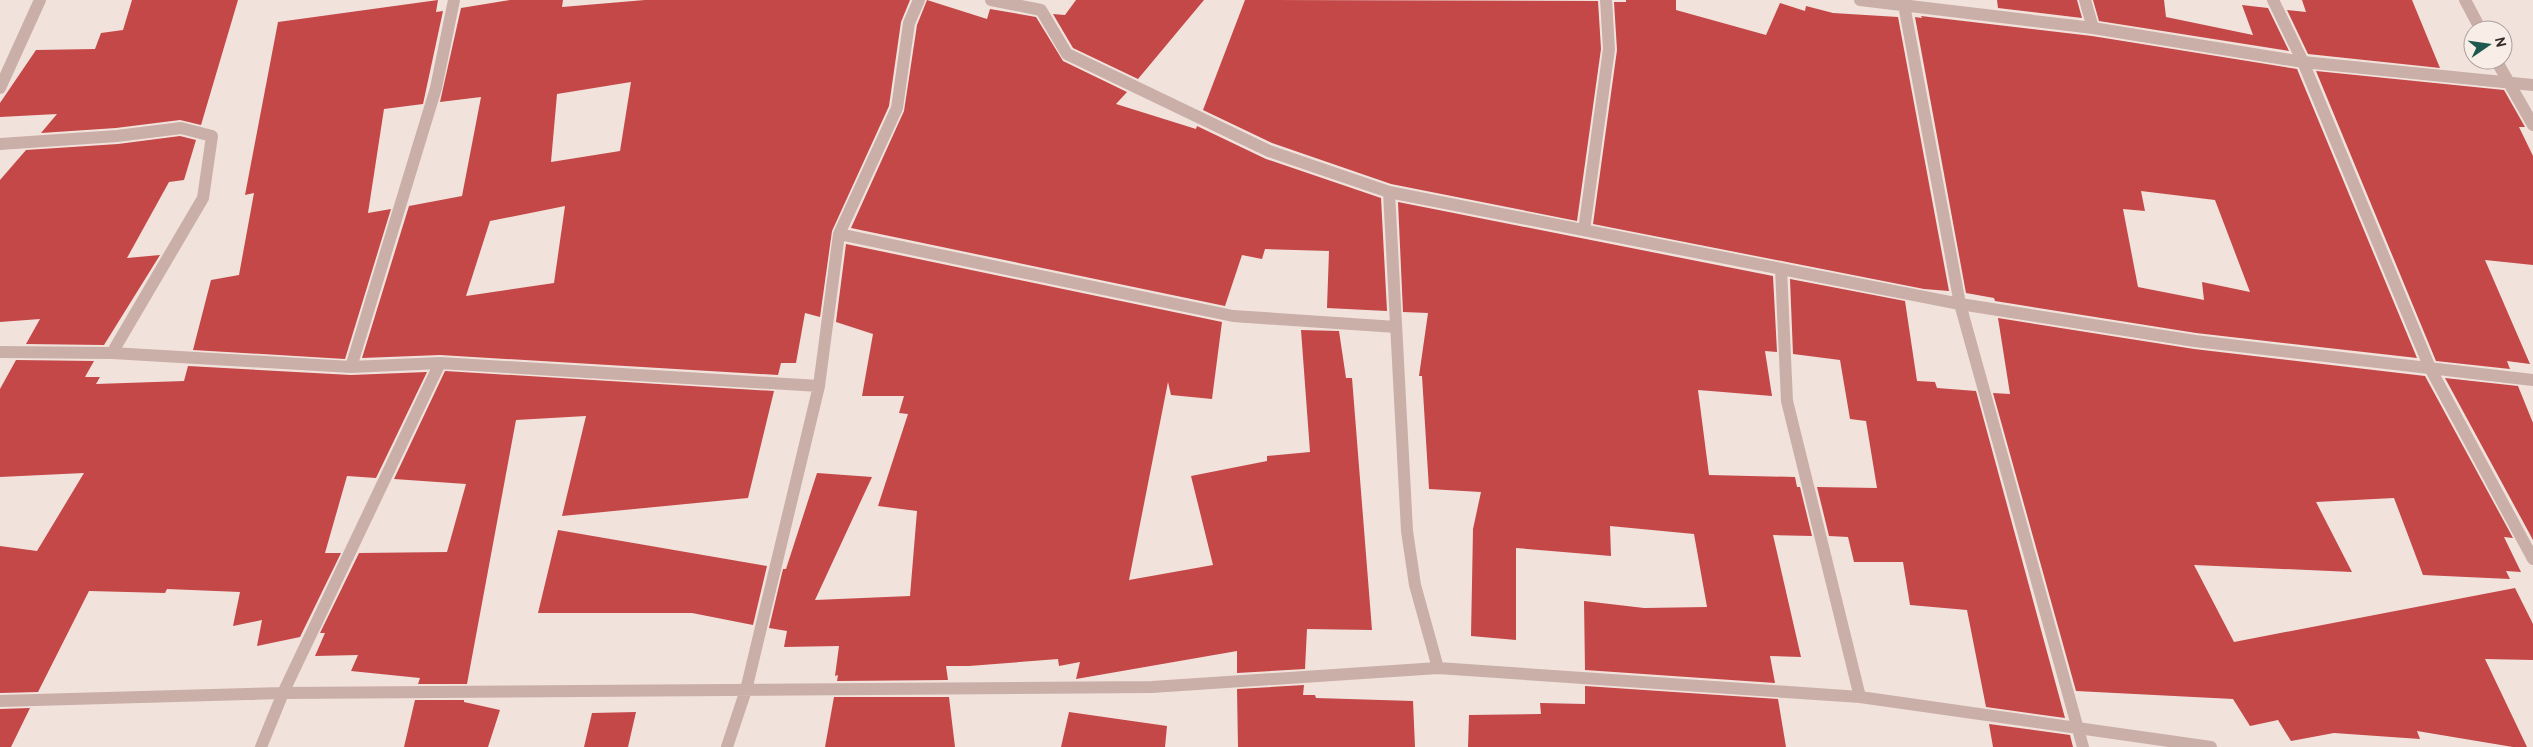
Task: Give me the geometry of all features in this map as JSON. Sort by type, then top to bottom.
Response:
[{"type":"street","points":[[0,88],[40,0]]},
{"type":"street","points":[[351,367],[436,88],[454,0]]},
{"type":"street","points":[[727,747],[746,690],[819,386],[840,234],[897,108],[909,23],[919,0]]},
{"type":"street","points":[[991,0],[1041,10],[1067,54],[1269,151],[1389,192],[1960,304],[2195,341],[2533,380]]},
{"type":"street","points":[[1584,230],[1609,50],[1606,0]]},
{"type":"street","points":[[1860,0],[2093,28],[2303,62],[2533,85]]},
{"type":"street","points":[[2085,0],[2093,28]]},
{"type":"street","points":[[2273,0],[2303,62],[2430,368],[2533,559]]},
{"type":"street","points":[[2465,0],[2476,20]]},
{"type":"street","points":[[1904,5],[1960,304],[2083,747]]},
{"type":"street","points":[[2501,70],[2533,125]]},
{"type":"street","points":[[0,144],[117,136],[181,128],[212,136],[203,198],[112,353]]},
{"type":"street","points":[[1389,192],[1407,530],[1415,585],[1438,668]]},
{"type":"street","points":[[840,234],[1233,316],[1396,327]]},
{"type":"street","points":[[1781,269],[1787,401],[1860,697]]},
{"type":"street","points":[[0,352],[112,353],[351,367],[440,363],[819,386]]},
{"type":"street","points":[[261,747],[283,693],[440,363]]},
{"type":"street","points":[[0,701],[283,693],[1152,687],[1438,668],[1860,697],[2211,747]]},
{"type":"building","points":[[132,0],[238,0],[201,125],[180,120],[116,128],[41,133],[57,114],[0,117],[0,103],[36,50],[95,49],[101,33],[123,30]]},
{"type":"building","points":[[438,0],[436,12],[443,11],[423,104],[384,109],[368,213],[391,209],[345,359],[193,350],[211,280],[239,275],[254,193],[245,195],[278,22]]},
{"type":"building","points":[[510,0],[563,0],[562,7],[645,0],[910,0],[901,22],[889,106],[832,231],[820,317],[805,313],[796,363],[781,363],[778,375],[440,355],[362,358],[409,206],[462,196],[481,97],[440,102],[461,8]],"holes":[[[631,82],[620,151],[551,162],[557,94]],[[565,206],[554,283],[466,296],[490,221]]]},
{"type":"building","points":[[927,0],[987,19],[990,9],[1036,17],[1063,61],[1127,92],[1116,104],[1196,129],[1197,126],[1266,159],[1381,198],[1387,311],[1327,308],[1329,251],[1265,249],[1262,259],[1242,255],[1225,306],[851,228],[904,111],[917,25]]},
{"type":"building","points":[[1076,0],[1204,0],[1138,79],[1073,48],[1053,14],[1065,15]]},
{"type":"building","points":[[1245,0],[1598,1],[1601,49],[1577,221],[1391,184],[1272,143],[1203,110]]},
{"type":"building","points":[[1626,0],[1676,0],[1676,10],[1766,35],[1780,3],[1805,11],[1806,6],[1833,13],[1898,17],[1949,291],[1924,289],[1593,224],[1617,50],[1614,2],[1626,2]]},
{"type":"building","points":[[1997,0],[2077,0],[2082,18],[1998,8]]},
{"type":"building","points":[[2093,0],[2164,0],[2166,17],[2253,35],[2242,5],[2268,8],[2289,51],[2099,21]]},
{"type":"building","points":[[2302,0],[2412,0],[2440,68],[2308,54],[2287,10],[2306,12]]},
{"type":"building","points":[[1921,16],[2092,36],[2297,69],[2417,358],[2196,333],[1995,301],[1994,298],[1966,293],[1915,17],[1922,18]],"holes":[[[2141,191],[2215,200],[2250,292],[2202,282],[2204,300],[2138,287],[2123,209],[2145,211]]]},
{"type":"building","points":[[2316,71],[2504,90],[2525,127],[2519,127],[2533,156],[2533,265],[2485,260],[2530,364],[2507,361],[2510,369],[2436,361]]},
{"type":"building","points":[[180,136],[196,140],[184,180],[169,182],[127,258],[160,255],[104,345],[26,344],[40,319],[0,322],[0,180],[26,150],[118,144]]},
{"type":"building","points":[[1398,202],[1773,276],[1777,352],[1765,351],[1772,396],[1698,390],[1709,475],[1795,477],[1797,487],[1800,487],[1812,536],[1773,535],[1801,657],[1770,656],[1775,683],[1585,670],[1584,601],[1644,608],[1707,607],[1694,534],[1610,526],[1611,556],[1516,548],[1516,640],[1471,636],[1473,529],[1481,492],[1429,489],[1422,376],[1419,376],[1428,313],[1403,312]]},
{"type":"building","points":[[846,244],[1222,322],[1212,399],[1171,395],[1168,382],[1129,580],[1213,565],[1191,476],[1267,461],[1267,456],[1310,452],[1301,330],[1339,331],[1346,378],[1352,378],[1372,630],[1307,629],[1305,669],[1237,673],[1237,651],[1076,679],[1080,662],[1059,666],[1058,659],[946,666],[948,680],[837,681],[838,675],[835,676],[839,646],[784,647],[787,631],[769,628],[783,569],[786,569],[817,473],[872,477],[815,600],[910,596],[917,511],[878,506],[908,414],[899,413],[904,396],[862,396],[873,334],[836,322]]},
{"type":"building","points":[[1790,279],[1905,301],[1917,381],[1935,382],[1937,388],[1976,391],[2065,718],[1986,707],[1967,610],[1910,605],[1903,562],[1854,562],[1848,537],[1829,536],[1817,487],[1877,488],[1866,421],[1850,419],[1840,360],[1793,354]]},
{"type":"building","points":[[1998,318],[2194,349],[2425,376],[2513,538],[2504,537],[2521,572],[2506,571],[2510,579],[2423,575],[2394,498],[2316,502],[2352,572],[2194,565],[2234,642],[2515,588],[2533,624],[2533,660],[2485,659],[2527,747],[2513,747],[2417,731],[2420,739],[2334,733],[2291,741],[2278,720],[2250,726],[2233,699],[2076,691],[1993,393],[2010,394]]},
{"type":"building","points":[[16,360],[94,361],[85,377],[100,377],[96,384],[184,381],[188,366],[351,375],[427,372],[376,478],[347,476],[325,553],[341,553],[300,637],[257,646],[262,620],[233,626],[240,592],[167,589],[165,593],[89,591],[38,692],[0,693],[0,546],[37,551],[84,473],[0,477],[0,389]]},
{"type":"building","points":[[445,371],[774,391],[748,498],[562,516],[586,416],[516,420],[467,684],[418,684],[420,678],[351,671],[358,655],[315,656],[325,633],[320,633],[359,553],[447,552],[466,484],[394,479]]},
{"type":"building","points":[[2445,378],[2518,386],[2533,423],[2533,540]]},
{"type":"building","points":[[558,530],[767,566],[753,625],[692,613],[538,613]]},
{"type":"building","points":[[1304,685],[1303,695],[1315,695],[1316,698],[1413,701],[1415,747],[1238,747],[1237,689]]},
{"type":"building","points":[[1585,686],[1778,699],[1786,747],[1468,747],[1469,715],[1541,714],[1540,703],[1585,704]]},
{"type":"building","points":[[834,697],[949,697],[955,747],[825,747]]},
{"type":"building","points":[[415,700],[464,700],[464,702],[500,710],[488,747],[404,747]]},
{"type":"building","points":[[30,708],[11,747],[0,747],[0,709]]},
{"type":"building","points":[[636,712],[628,747],[584,747],[592,713]]},
{"type":"building","points":[[1069,712],[1167,726],[1165,747],[1061,747]]},
{"type":"building","points":[[1989,724],[2070,735],[2073,747],[1993,747]]}]
